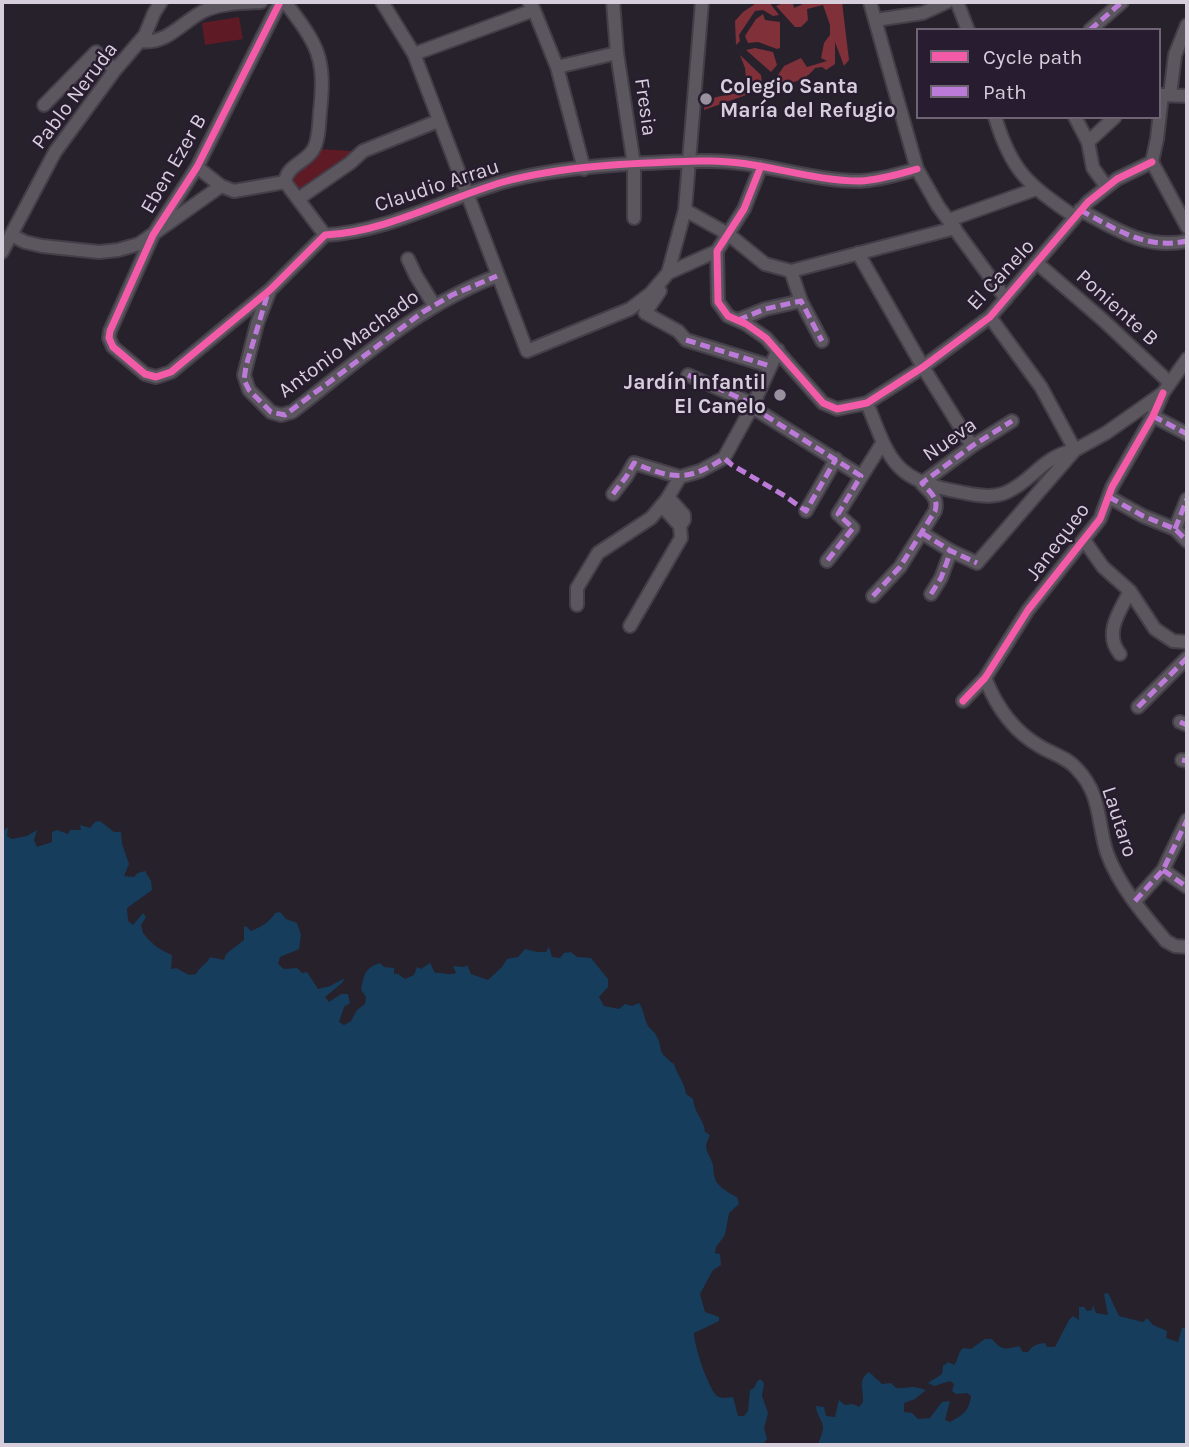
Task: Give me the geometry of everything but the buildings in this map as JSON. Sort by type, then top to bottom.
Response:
[{"type":"street","points":[[141,41],[161,2]]},
{"type":"street","name":"Pablo Neruda","points":[[2,252],[55,152],[141,41],[164,37],[197,14],[215,7],[261,2]]},
{"type":"street","points":[[282,2],[314,43],[320,58],[323,83],[315,146],[308,156],[289,171],[285,182]]},
{"type":"street","name":"Eben Ezer B","points":[[270,290],[164,376],[152,377],[145,374],[113,347],[109,338],[153,235],[197,167],[282,2]]},
{"type":"street","points":[[382,2],[414,54],[527,351],[630,309],[665,277],[717,251]]},
{"type":"street","name":"Fresia","points":[[613,2],[617,53],[634,165],[634,218]]},
{"type":"street","points":[[702,2],[685,210],[678,243],[662,287],[645,313],[678,331],[686,340],[770,366]]},
{"type":"street","points":[[870,2],[917,169],[929,191],[1006,299]]},
{"type":"street","points":[[875,20],[923,13],[947,2]]},
{"type":"street","points":[[957,2],[967,28]]},
{"type":"street","points":[[1092,28],[1122,2]]},
{"type":"street","points":[[414,54],[532,6],[557,67],[584,169]]},
{"type":"street","points":[[1161,114],[1175,55],[1187,25]]},
{"type":"street","points":[[44,105],[96,52],[116,70]]},
{"type":"street","points":[[557,67],[617,53]]},
{"type":"street","points":[[1164,95],[1187,96]]},
{"type":"street","points":[[996,119],[1010,157],[1021,175],[1036,189],[1077,213],[1141,241],[1167,244],[1187,241]]},
{"type":"street","points":[[1075,119],[1088,142],[1093,168],[1106,187]]},
{"type":"street","points":[[1088,142],[1113,119]]},
{"type":"street","points":[[1160,119],[1152,162],[1187,227]]},
{"type":"street","points":[[298,200],[363,151],[438,121]]},
{"type":"street","name":"Claudio Arrau","points":[[325,235],[342,234],[388,222],[466,194],[526,177],[584,169],[732,162],[857,181],[888,177],[917,169]]},
{"type":"street","name":"El Canelo","points":[[867,402],[923,367],[990,317],[1077,213],[1128,172],[1152,162]]},
{"type":"street","points":[[761,166],[747,202],[717,251],[718,302],[724,312],[760,333],[778,350],[827,406],[837,410],[867,402],[889,456],[899,468],[922,483],[981,496],[998,495],[1017,486],[1045,462],[1059,454],[1075,450],[1107,433],[1167,388]]},
{"type":"street","name":"Eben Ezer B","points":[[11,235],[41,246],[99,252],[139,244],[221,187],[197,167]]},
{"type":"street","points":[[221,187],[234,191],[285,182]]},
{"type":"street","points":[[270,290],[325,235],[285,182]]},
{"type":"street","points":[[685,210],[727,233],[765,264],[790,271],[952,224],[1036,189]]},
{"type":"street","points":[[858,253],[972,446]]},
{"type":"street","points":[[408,259],[434,305]]},
{"type":"street","name":"Poniente B","points":[[1037,263],[1103,320],[1167,388]]},
{"type":"street","points":[[790,271],[822,341]]},
{"type":"street","name":"Antonio Machado","points":[[270,290],[257,324],[244,375],[246,385],[253,394],[271,411],[281,415],[292,412],[434,305],[497,276]]},
{"type":"street","points":[[738,320],[765,309],[801,300]]},
{"type":"street","points":[[990,317],[1041,387],[1075,450]]},
{"type":"street","points":[[613,494],[634,463],[680,477],[700,471],[724,458],[753,405],[778,350]]},
{"type":"street","name":"Janequeo","points":[[963,701],[985,678],[1024,616],[1100,519],[1112,487],[1167,388],[1187,359]]},
{"type":"street","points":[[688,375],[753,405],[862,476]]},
{"type":"street","points":[[1153,416],[1187,434]]},
{"type":"street","name":"Nueva","points":[[873,596],[900,567],[937,505],[935,497],[922,483],[972,446],[1012,421]]},
{"type":"street","points":[[827,561],[853,528],[838,514],[883,442]]},
{"type":"street","points":[[922,533],[977,563],[1075,450]]},
{"type":"street","points":[[806,511],[836,459]]},
{"type":"street","points":[[577,605],[577,588],[598,554],[646,523],[665,502],[680,477]]},
{"type":"street","points":[[1109,497],[1143,516],[1175,529],[1187,541]]},
{"type":"street","points":[[1175,529],[1187,499]]},
{"type":"street","points":[[630,626],[681,538],[680,526],[684,514],[665,502]]},
{"type":"street","points":[[1084,540],[1103,567],[1130,591],[1155,629],[1173,641],[1187,642]]},
{"type":"street","points":[[931,594],[941,578],[951,551]]},
{"type":"street","points":[[1120,654],[1113,641],[1112,631],[1130,591]]},
{"type":"street","points":[[1138,707],[1187,658]]},
{"type":"street","name":"Lautaro","points":[[985,678],[1002,712],[1019,731],[1040,747],[1068,761],[1084,777],[1099,807],[1107,851],[1118,880],[1166,941],[1175,946],[1187,947]]},
{"type":"street","points":[[1135,901],[1163,870],[1187,820]]},
{"type":"street","points":[[1163,870],[1187,887]]},
{"type":"shaded area","points":[[758,2],[769,2],[779,15],[773,16],[763,10],[755,11],[739,35],[740,41],[736,45],[735,21]]},
{"type":"shaded area","points":[[785,2],[793,3],[794,8],[803,4],[802,2],[842,2],[849,60],[844,66],[835,42],[835,64],[826,70],[822,67],[815,68],[796,82],[782,83],[778,75],[784,66],[801,58],[807,67],[827,61],[821,58],[824,43],[830,35],[830,25],[823,5],[807,9],[808,20],[801,27],[795,27],[776,6]]},
{"type":"shaded area","points":[[763,14],[765,20],[780,22],[780,48],[758,42],[748,43],[745,36],[756,19]]},
{"type":"shaded area","points":[[239,17],[243,39],[205,45],[202,23]]},
{"type":"shaded area","points":[[755,48],[773,52],[777,65],[771,72],[746,50]]},
{"type":"shaded area","points":[[740,55],[761,75],[763,89],[704,110],[705,103],[710,100],[747,91],[745,68]]},
{"type":"shaded area","points":[[320,149],[352,151],[353,156],[302,194],[290,179]]},
{"type":"water","points":[[100,821],[114,832],[121,832],[129,864],[124,876],[134,877],[145,871],[151,881],[152,890],[127,908],[128,921],[133,925],[143,913],[146,917],[141,925],[143,933],[156,946],[172,955],[171,969],[176,968],[189,975],[196,974],[210,957],[224,960],[226,954],[244,940],[244,927],[251,931],[280,912],[286,919],[297,923],[301,935],[299,949],[280,957],[278,964],[284,969],[297,968],[302,973],[307,972],[318,989],[345,978],[325,997],[329,1002],[341,994],[348,994],[350,1003],[344,1007],[339,1022],[344,1025],[351,1021],[357,1010],[365,1004],[366,997],[361,990],[364,977],[371,967],[380,963],[384,967],[394,968],[394,974],[405,979],[414,975],[417,967],[421,969],[430,963],[435,973],[448,974],[456,973],[453,966],[467,965],[471,974],[488,980],[507,959],[518,957],[525,949],[546,952],[549,947],[552,957],[560,958],[564,953],[571,952],[577,957],[591,958],[608,979],[608,987],[599,997],[604,1006],[619,1009],[625,1004],[632,1006],[639,1003],[648,1026],[659,1040],[662,1052],[674,1064],[686,1094],[693,1099],[705,1132],[710,1135],[706,1149],[713,1164],[716,1182],[737,1197],[739,1204],[729,1213],[725,1235],[716,1247],[715,1253],[720,1254],[721,1265],[713,1270],[700,1294],[705,1312],[719,1317],[719,1321],[694,1333],[712,1390],[720,1397],[733,1397],[738,1416],[744,1416],[748,1411],[750,1390],[758,1380],[762,1380],[762,1396],[768,1413],[764,1428],[767,1439],[762,1445],[2,1445],[2,832],[8,827],[7,836],[12,839],[27,836],[37,830],[34,840],[37,847],[52,842],[52,832],[57,830],[68,834],[70,830],[81,830],[80,825],[90,828]]},
{"type":"water","points":[[1108,1293],[1119,1316],[1143,1322],[1147,1318],[1153,1325],[1167,1331],[1166,1338],[1178,1342],[1182,1328],[1187,1328],[1187,1445],[818,1445],[823,1428],[816,1406],[824,1407],[826,1416],[835,1417],[839,1400],[845,1405],[853,1404],[859,1407],[863,1402],[863,1378],[869,1372],[882,1384],[891,1383],[896,1388],[913,1387],[926,1390],[915,1399],[904,1403],[904,1412],[912,1413],[918,1419],[930,1418],[942,1402],[950,1401],[945,1420],[950,1422],[965,1412],[971,1396],[967,1393],[956,1394],[952,1391],[954,1384],[950,1381],[934,1386],[928,1383],[942,1374],[943,1366],[948,1362],[954,1365],[963,1348],[971,1349],[985,1339],[992,1339],[1003,1348],[1019,1346],[1023,1352],[1028,1352],[1033,1346],[1042,1343],[1047,1347],[1055,1347],[1069,1320],[1073,1316],[1079,1320],[1079,1307],[1084,1307],[1087,1311],[1092,1310],[1093,1305],[1096,1313],[1108,1315],[1104,1294]]},
{"type":"marked path","points":[[1092,28],[1122,2]]},
{"type":"marked path","points":[[1080,210],[1119,231],[1144,240],[1158,243],[1187,241]]},
{"type":"marked path","points":[[267,296],[244,380],[249,390],[271,412],[285,415],[423,312],[452,295],[497,276]]},
{"type":"marked path","points":[[738,320],[765,309],[801,301],[822,341]]},
{"type":"marked path","points":[[686,340],[770,366]]},
{"type":"marked path","points":[[688,375],[753,404]]},
{"type":"marked path","points":[[752,407],[861,476],[838,514],[853,528],[827,561]]},
{"type":"marked path","points":[[1153,416],[1187,434]]},
{"type":"marked path","points":[[873,596],[900,567],[935,511],[935,499],[922,483],[972,446],[1012,421]]},
{"type":"marked path","points":[[613,494],[634,463],[680,476],[700,471],[724,458],[806,511],[836,459]]},
{"type":"marked path","points":[[1109,497],[1143,516],[1175,529],[1187,541]]},
{"type":"marked path","points":[[1175,529],[1187,499]]},
{"type":"marked path","points":[[922,533],[977,563]]},
{"type":"marked path","points":[[931,594],[941,578],[951,551]]},
{"type":"marked path","points":[[1138,707],[1187,658]]},
{"type":"marked path","points":[[1180,722],[1187,725]]},
{"type":"marked path","points":[[1182,760],[1187,761]]},
{"type":"marked path","points":[[1135,901],[1163,870],[1187,820]]},
{"type":"marked path","points":[[1163,870],[1187,887]]},
{"type":"cycle path","points":[[280,2],[197,167],[153,235],[110,331],[109,338],[113,347],[145,374],[156,377],[171,372],[270,290],[325,235],[370,228],[503,182],[576,168],[703,161],[742,163],[821,178],[860,181],[917,169]]},
{"type":"cycle path","points":[[761,166],[744,209],[717,251],[718,302],[728,316],[766,338],[823,403],[837,409],[867,403],[923,367],[990,317],[1088,202],[1117,179],[1152,162]]},
{"type":"cycle path","points":[[963,701],[985,678],[1028,610],[1100,519],[1112,487],[1153,416],[1163,393]]},
{"type":"place","name":"Colegio Santa María del Refugio","points":[[706,99]]},
{"type":"place","name":"Jardín Infantil El Canelo","points":[[780,395]]}]
